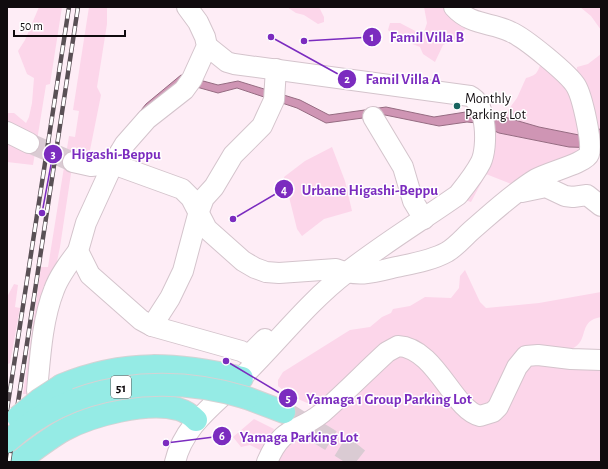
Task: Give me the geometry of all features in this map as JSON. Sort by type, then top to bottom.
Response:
[{"type":"main road","points":[[7,428],[24,411],[62,385],[90,375],[116,369],[138,366],[182,367],[212,371],[244,388]]},
{"type":"main road","name":"51","points":[[7,442],[30,422],[51,411],[87,396],[118,388],[143,385],[244,388],[284,412]]},
{"type":"main road","points":[[18,462],[51,438],[81,422],[131,409],[178,409],[196,420]]},
{"type":"street","points":[[37,391],[41,352],[48,309],[54,290],[65,269],[78,251],[86,223],[113,164],[125,144],[147,119],[191,82],[207,46],[205,37],[198,22],[187,7]]},
{"type":"street","points":[[73,162],[91,166],[113,164],[182,189],[191,198],[207,229],[243,261],[266,272],[336,270],[345,273],[367,274],[442,255],[455,246],[514,194],[540,177],[585,160],[589,154],[590,141],[576,86],[563,72],[511,32],[476,23],[454,7]]},
{"type":"street","points":[[175,462],[180,446],[196,420],[244,388],[292,323],[345,273],[458,196],[481,161],[483,121],[478,102],[470,96],[234,64],[227,62],[207,46]]},
{"type":"street","points":[[152,326],[170,298],[183,271],[199,211],[204,198],[214,187],[233,155],[262,126],[274,96],[276,69]]},
{"type":"street","points":[[373,117],[402,167],[412,196],[424,219]]},
{"type":"street","points":[[7,132],[29,143]]},
{"type":"street","points":[[514,194],[546,187],[564,196],[573,197],[587,194],[601,206]]},
{"type":"street","points":[[78,251],[90,275],[141,320],[152,326],[241,351],[249,355],[279,325],[292,323]]},
{"type":"street","points":[[267,462],[272,451],[285,434],[321,414],[387,352],[398,346],[412,350],[435,369],[469,411],[480,416],[493,412],[498,407],[517,367],[526,356],[538,355],[571,359],[601,360]]},
{"type":"shaded area","points":[[39,7],[62,7],[50,84],[46,85],[33,165],[7,162],[7,113],[14,113],[26,123],[32,103],[34,78],[27,74],[18,51],[25,40]]},
{"type":"shaded area","points":[[89,7],[107,7],[107,24],[97,87],[101,95],[89,155],[75,147],[60,247],[29,394],[23,394],[41,267],[48,267],[69,136],[75,137],[79,111],[73,110]]},
{"type":"shaded area","points":[[287,7],[319,7],[324,17],[324,22],[318,24]]},
{"type":"shaded area","points":[[424,7],[449,7],[468,26],[456,39],[443,45],[435,62],[423,54],[420,47],[395,37],[388,30],[390,23],[400,23],[423,35],[427,23]]},
{"type":"shaded area","points":[[580,7],[601,7],[601,30],[591,16]]},
{"type":"shaded area","points":[[601,54],[601,129],[593,130],[576,76],[577,67],[588,64]]},
{"type":"shaded area","points":[[541,63],[574,94],[584,136],[539,127],[503,117],[517,98],[526,78],[536,73]]},
{"type":"shaded area","points":[[181,75],[218,85],[238,81],[300,100],[329,115],[386,107],[434,117],[472,111],[489,117],[501,116],[539,127],[584,136],[593,130],[601,129],[601,148],[569,147],[499,133],[477,123],[467,122],[439,126],[385,115],[326,123],[297,108],[237,88],[218,93],[193,86],[110,158],[85,158],[107,152],[146,104]]},
{"type":"shaded area","points":[[490,130],[569,147],[584,148],[537,174],[525,173],[511,184],[486,174],[471,202],[465,200]]},
{"type":"shaded area","points":[[332,147],[345,181],[352,211],[324,219],[302,236],[297,229],[284,177],[305,161]]},
{"type":"shaded area","points":[[465,270],[480,302],[486,308],[539,303],[601,292],[601,317],[589,322],[586,326],[582,339],[575,347],[568,351],[546,358],[515,362],[484,411],[411,344],[314,406],[289,395],[278,386],[278,380],[283,372],[350,330],[370,327],[382,317],[391,313],[393,309],[410,306],[425,297],[451,298],[459,288],[460,276]]},
{"type":"shaded area","points":[[14,284],[18,285],[15,307],[20,308],[10,363],[8,364],[7,297]]},
{"type":"shaded area","points":[[405,351],[476,421],[526,361],[601,366],[601,462],[272,462],[277,450],[390,357]]},
{"type":"shaded area","points":[[254,419],[274,429],[266,453],[250,445],[241,447],[233,437]]},
{"type":"tunnel","points":[[29,143],[73,162]]},
{"type":"tunnel","points":[[284,412],[348,451],[362,462]]},
{"type":"railway","points":[[7,410],[69,7]]},
{"type":"railway","points":[[9,462],[78,7]]},
{"type":"place","name":"Famil Villa A","points":[[271,37]]},
{"type":"place","name":"Famil Villa B","points":[[304,41]]},
{"type":"place","name":"Monthly Parking Lot","points":[[457,106]]},
{"type":"place","name":"Higashi-Beppu","points":[[42,213]]},
{"type":"place","name":"Urbane Higashi-Beppu","points":[[233,219]]},
{"type":"place","name":"Yamaga 1 Group Parking Lot","points":[[226,361]]},
{"type":"place","name":"Yamaga Parking Lot","points":[[166,443]]}]
